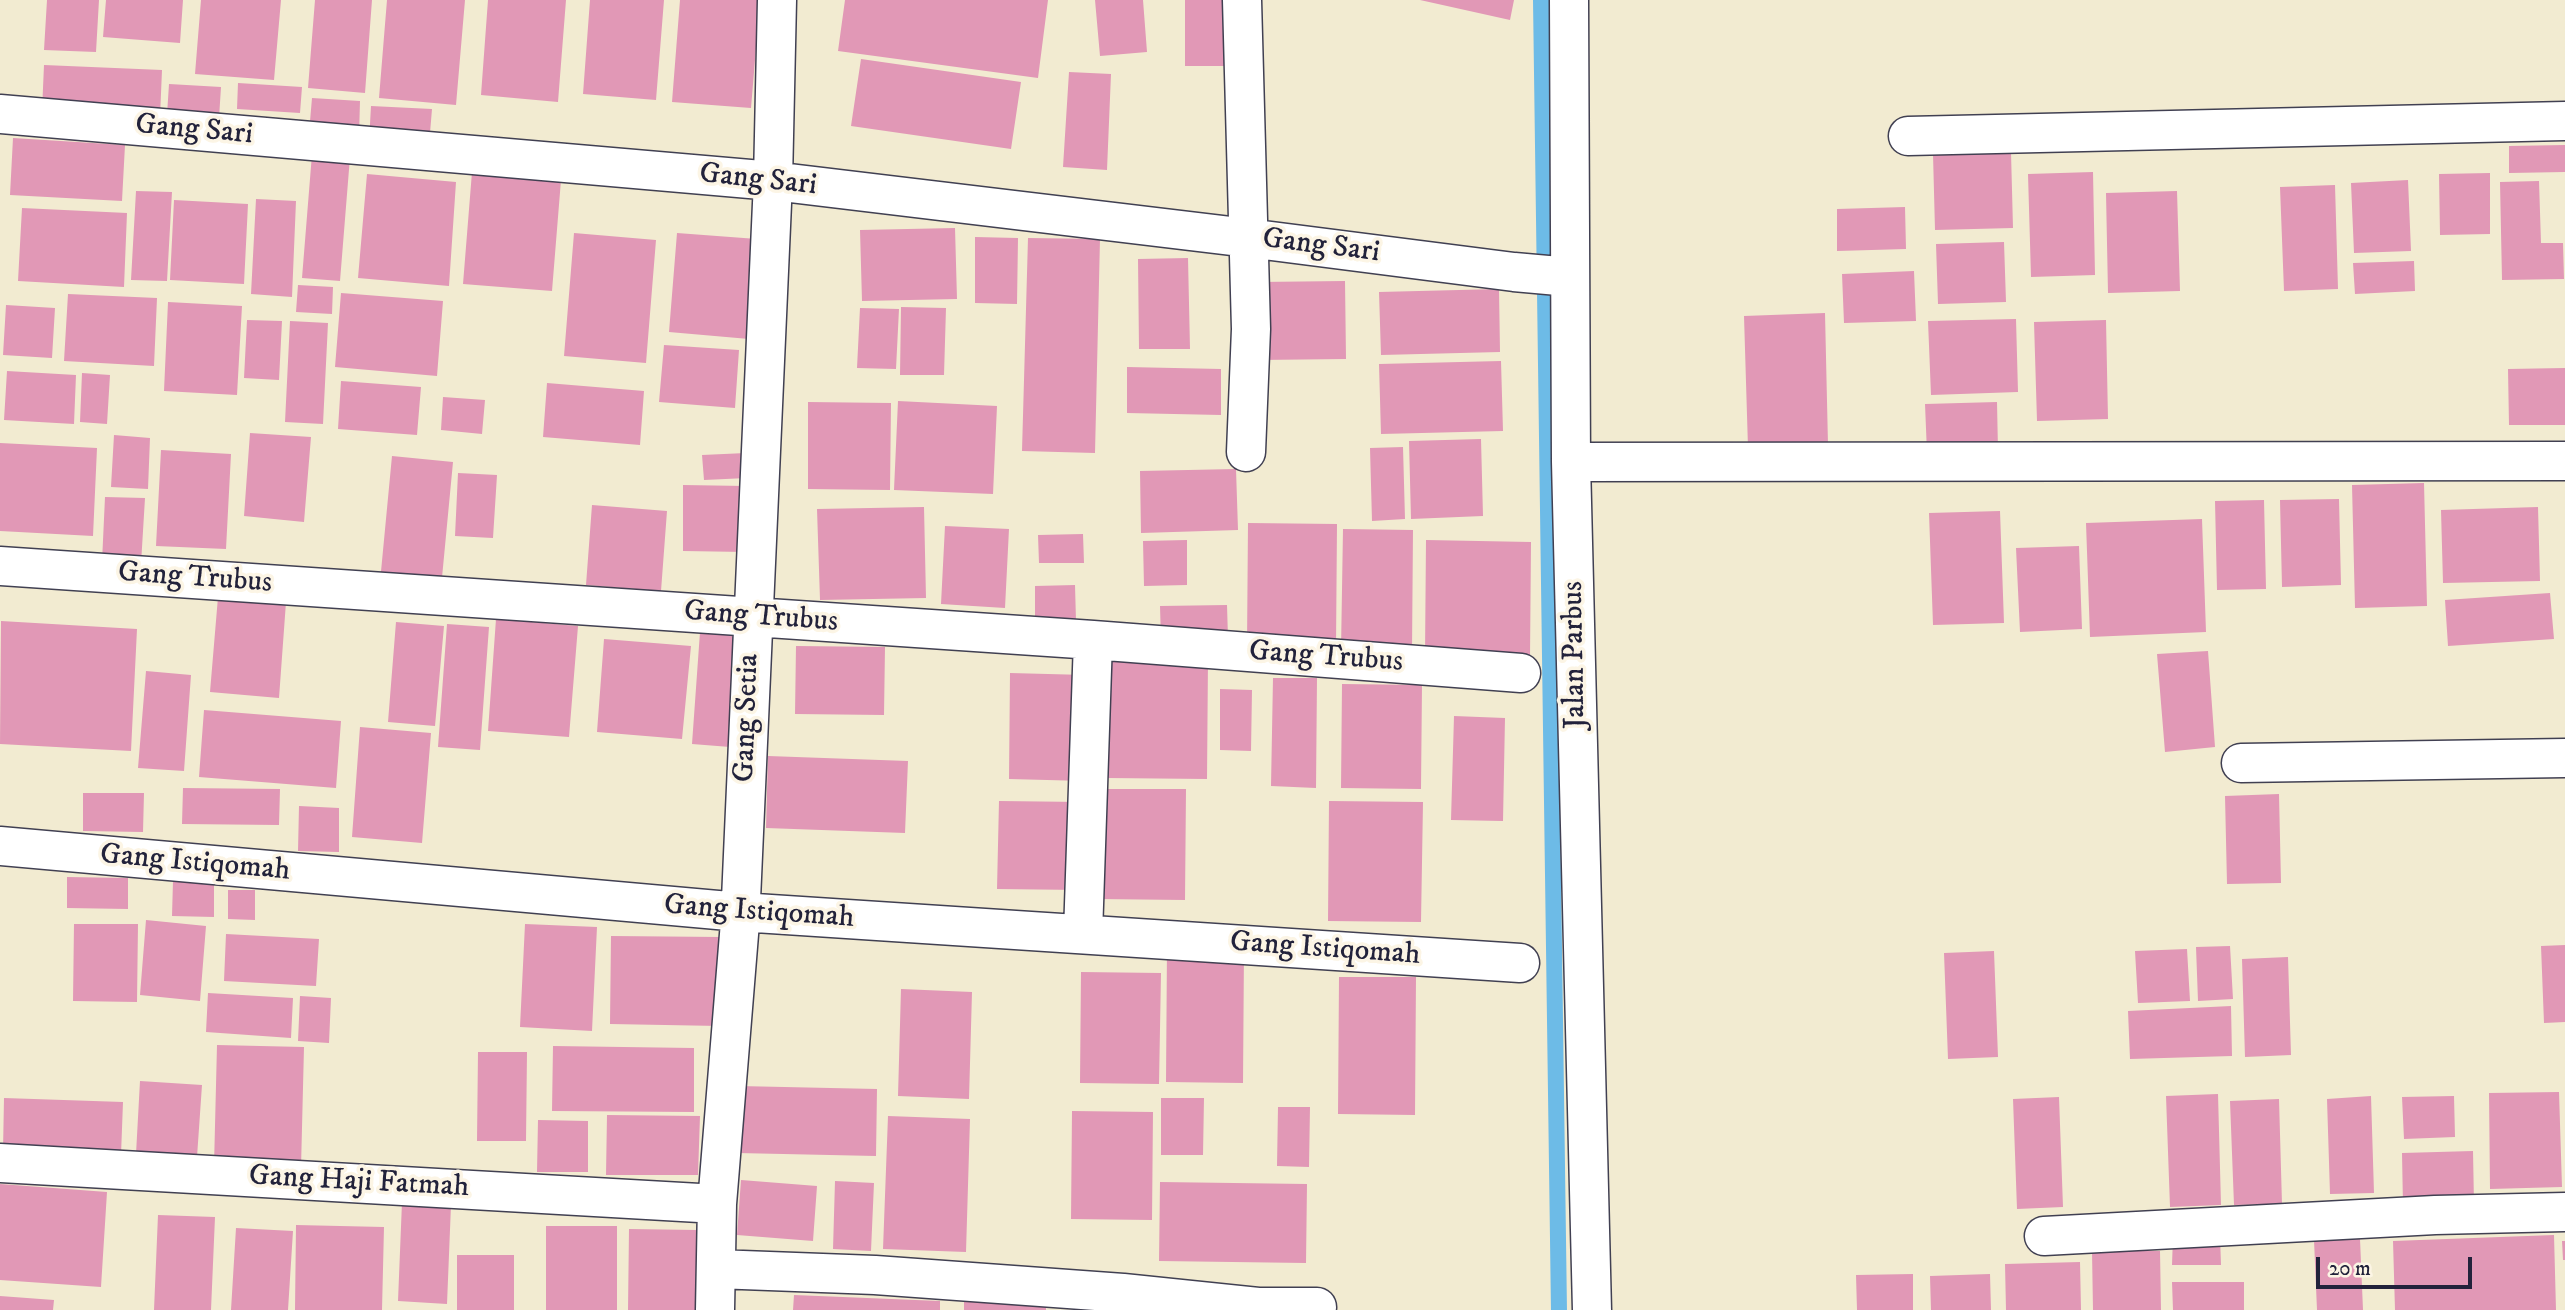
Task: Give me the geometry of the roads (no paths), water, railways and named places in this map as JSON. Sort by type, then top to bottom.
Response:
[{"type":"street","name":"Gang Setia","points":[[715,1310],[717,1204],[740,912],[773,181],[777,0]]},
{"type":"street","points":[[1242,0],[1251,329],[1246,452]]},
{"type":"street","name":"Jalan Parbus","points":[[1569,0],[1565,277],[1592,1310]]},
{"type":"street","name":"Gang Sari","points":[[0,114],[773,181],[1565,277]]},
{"type":"street","points":[[1908,136],[2565,121]]},
{"type":"street","points":[[1571,462],[2565,461]]},
{"type":"street","name":"Gang Trubus","points":[[0,566],[1093,640],[1521,673]]},
{"type":"street","points":[[1083,934],[1093,640]]},
{"type":"street","points":[[2241,763],[2565,758]]},
{"type":"street","name":"Gang Istiqomah","points":[[0,846],[740,912],[1520,963]]},
{"type":"street","name":"Gang Haji Fatmah","points":[[0,1163],[717,1204]]},
{"type":"street","points":[[2044,1236],[2565,1212]]},
{"type":"street","points":[[716,1269],[875,1275],[1123,1293],[1258,1307],[1317,1307]]},
{"type":"waterway","points":[[1541,0],[1559,1310]]}]
